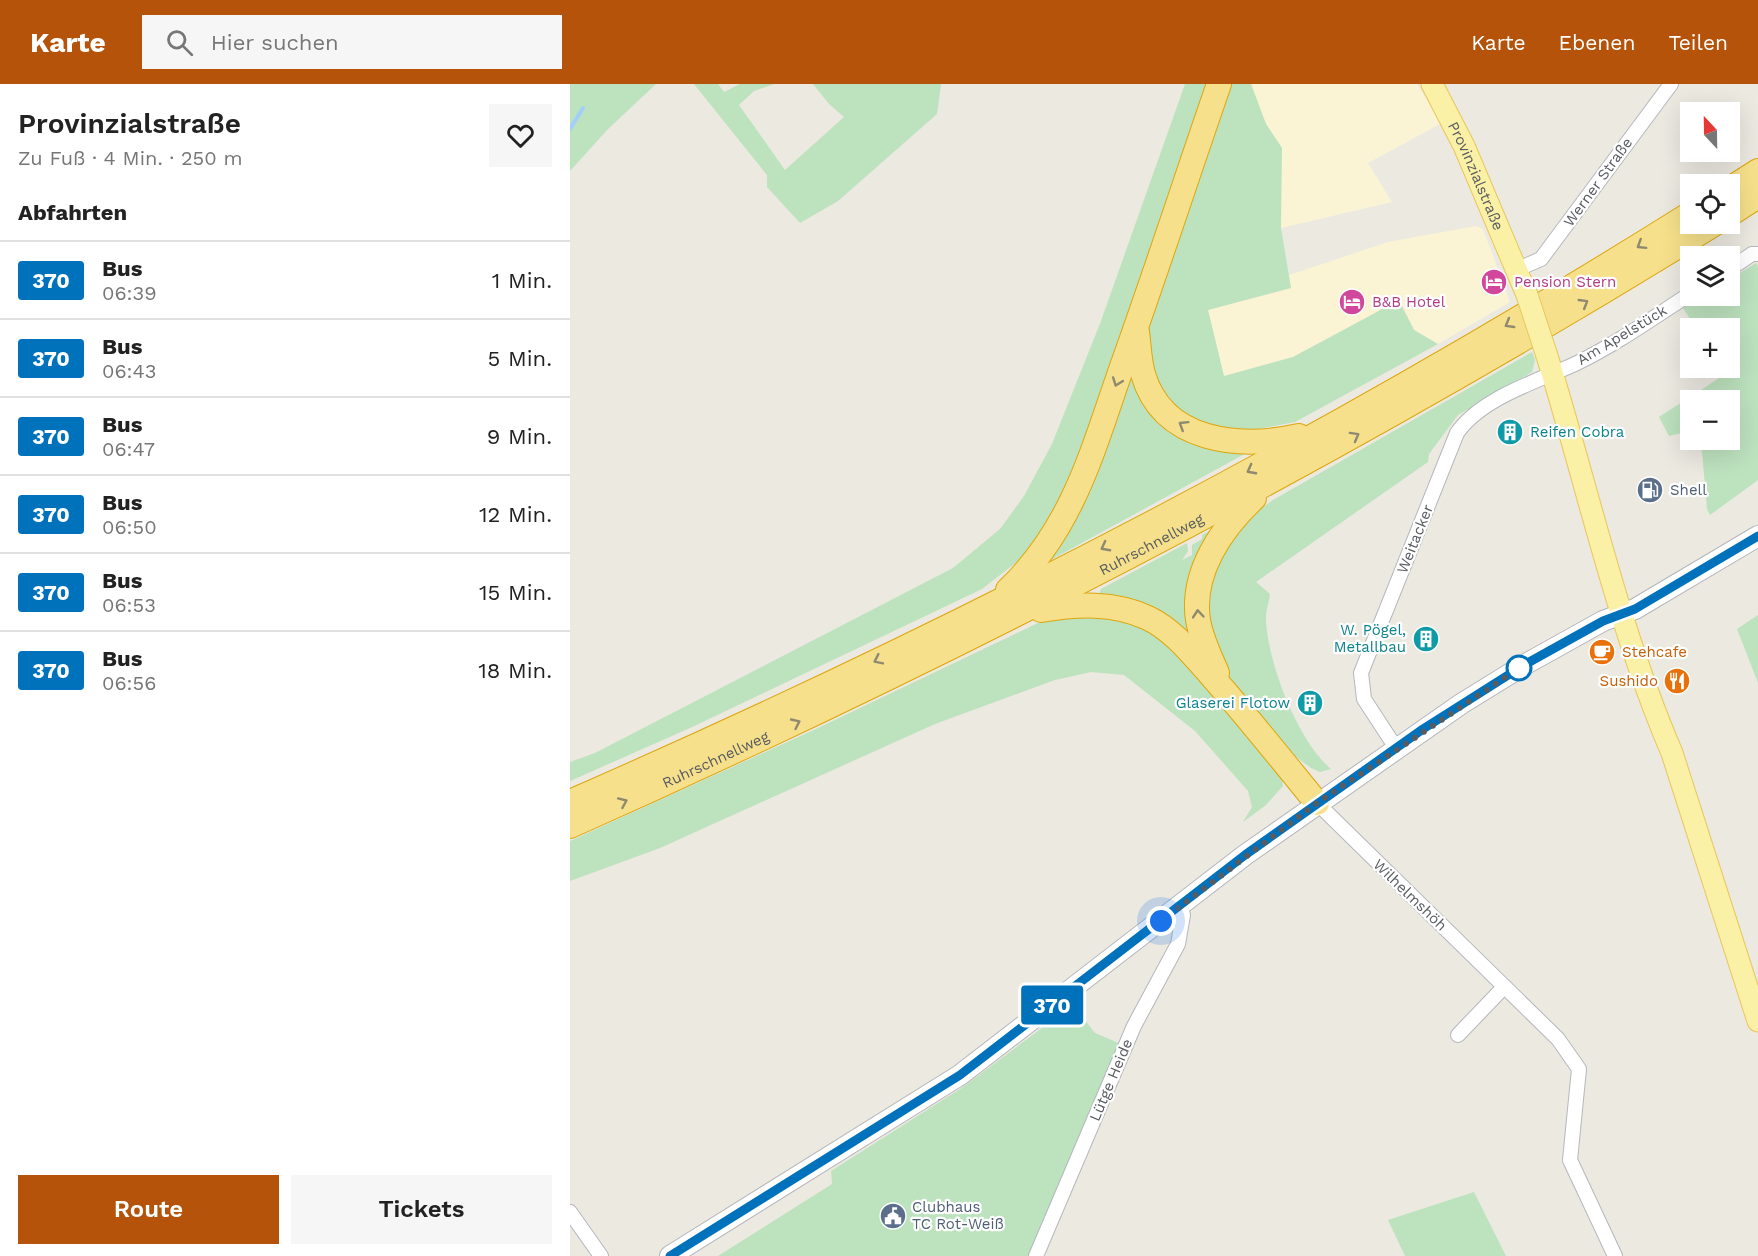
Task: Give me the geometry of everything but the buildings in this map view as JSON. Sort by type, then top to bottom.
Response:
[{"type":"highway","points":[[971,615],[998,599],[1024,575],[1063,521],[1080,484],[1137,327],[1219,84]]},
{"type":"highway","points":[[1740,183],[1758,171]]},
{"type":"highway","points":[[1740,208],[1758,196]]},
{"type":"highway","name":"Ruhrschnellweg","points":[[570,801],[787,704],[971,615],[1186,505],[1339,421],[1518,318],[1680,220]]},
{"type":"highway","name":"Ruhrschnellweg","points":[[570,826],[754,743],[1004,622],[1286,474],[1491,359],[1697,234]]},
{"type":"highway","points":[[1137,327],[1143,375],[1154,398],[1173,419],[1196,433],[1224,441],[1259,442],[1298,437],[1339,421]]},
{"type":"highway","points":[[1223,689],[1198,621],[1200,579],[1216,544],[1243,508],[1286,474]]},
{"type":"highway","points":[[1004,622],[1030,612],[1066,606],[1123,609],[1150,619],[1171,633],[1223,689],[1317,803]]},
{"type":"main road","name":"Provinzialstraße","points":[[1432,84],[1464,146],[1527,294],[1629,612],[1654,711],[1672,753],[1758,1021]]},
{"type":"main road","points":[[670,1256],[952,1080],[1245,855],[1396,748],[1524,665],[1629,612],[1758,536]]},
{"type":"street","name":"Werner Straße","points":[[1518,269],[1541,259],[1671,84]]},
{"type":"street","points":[[1740,262],[1752,254],[1758,254]]},
{"type":"street","name":"Am Apelstück","points":[[1549,364],[1575,364],[1680,300]]},
{"type":"street","name":"Weitacker","points":[[1396,748],[1364,699],[1361,673],[1457,433],[1466,420],[1532,381],[1549,364]]},
{"type":"street","name":"Wilhelmshöh","points":[[1317,803],[1558,1039],[1574,1059],[1579,1069],[1570,1160],[1615,1256]]},
{"type":"street","name":"Lütge Heide","points":[[1036,1256],[1134,1026],[1178,944],[1183,915],[1180,907]]},
{"type":"street","points":[[1458,1035],[1504,987]]},
{"type":"street","points":[[570,1212],[601,1256]]},
{"type":"shaded area","points":[[1251,84],[1417,84],[1442,123],[1368,163],[1392,202],[1281,228],[1259,227],[1281,168],[1282,148],[1266,124]]},
{"type":"shaded area","points":[[1476,226],[1483,229],[1510,302],[1438,344],[1414,330],[1399,301],[1293,357],[1224,377],[1208,310],[1291,288],[1289,275],[1388,242]]},
{"type":"green space","points":[[570,84],[656,84],[607,130],[570,171]]},
{"type":"green space","points":[[694,84],[718,84],[724,92],[740,84],[774,84],[754,91],[739,105],[785,170],[844,117],[829,104],[813,84],[941,84],[937,114],[838,201],[800,223],[767,187],[767,175]]},
{"type":"green space","points":[[1185,84],[1251,84],[1266,124],[1282,148],[1281,228],[1291,288],[1208,310],[1224,376],[1293,357],[1399,300],[1414,330],[1438,344],[1295,422],[1242,432],[1201,427],[1176,412],[1149,370],[1147,335],[1048,527],[1022,558],[982,589],[690,728],[570,781],[570,762],[595,753],[953,568],[1000,529],[1024,496],[1052,444],[1101,321]]},
{"type":"green space","points":[[1756,263],[1758,266],[1758,480],[1710,515],[1707,509],[1702,450],[1740,450],[1740,390],[1701,390],[1719,378],[1740,378],[1740,318],[1690,318],[1683,308],[1686,306],[1740,306],[1740,273]]},
{"type":"green space","points":[[1532,352],[1535,360],[1532,372],[1458,415],[1429,454],[1428,462],[1256,582],[1270,594],[1266,619],[1268,640],[1287,702],[1307,740],[1331,769],[1320,772],[1311,768],[1292,754],[1235,687],[1209,639],[1208,575],[1249,517],[1273,500]]},
{"type":"green space","points":[[1131,360],[1148,405],[1250,451],[1036,568]]},
{"type":"green space","points":[[1680,403],[1680,433],[1669,436],[1659,417]]},
{"type":"green space","points":[[1228,521],[1195,639],[1097,599],[1101,589],[1187,543],[1188,551],[1182,560],[1192,555],[1192,545],[1202,539],[1202,535]]},
{"type":"green space","points":[[1107,613],[1166,637],[1282,779],[1283,786],[1266,805],[1243,822],[1252,807],[1248,791],[1195,731],[1124,675],[1091,672],[1055,680],[935,724],[660,848],[570,881],[570,841],[818,728],[1040,622],[1071,615]]},
{"type":"green space","points":[[1758,615],[1758,683],[1737,629]]},
{"type":"green space","points":[[1073,1005],[1095,1033],[1121,1044],[1034,1256],[718,1256],[832,1184],[831,1171],[960,1089]]},
{"type":"green space","points":[[1474,1192],[1506,1256],[1405,1256],[1388,1220]]},
{"type":"waterway","points":[[570,129],[583,108]]},
{"type":"bus line","name":"370","points":[[670,1256],[960,1075],[1088,979],[1245,855],[1423,729],[1524,665],[1603,621],[1635,609],[1758,536]]},
{"type":"place","name":"Pension Stern","points":[[1494,282]]},
{"type":"place","name":"B&B Hotel","points":[[1352,302]]},
{"type":"place","name":"Reifen Cobra","points":[[1510,432]]},
{"type":"place","name":"Shell","points":[[1650,490]]},
{"type":"place","name":"W. Pögel, Metallbau","points":[[1426,639]]},
{"type":"place","name":"Stehcafe","points":[[1602,652]]},
{"type":"place","name":"Sushido","points":[[1677,681]]},
{"type":"place","name":"Glaserei Flotow","points":[[1310,703]]},
{"type":"place","name":"Clubhaus TC Rot-Weiß","points":[[893,1216]]},
{"type":"route","points":[[1161,921],[1245,855],[1317,803],[1407,740],[1524,665],[1519,668]]}]
